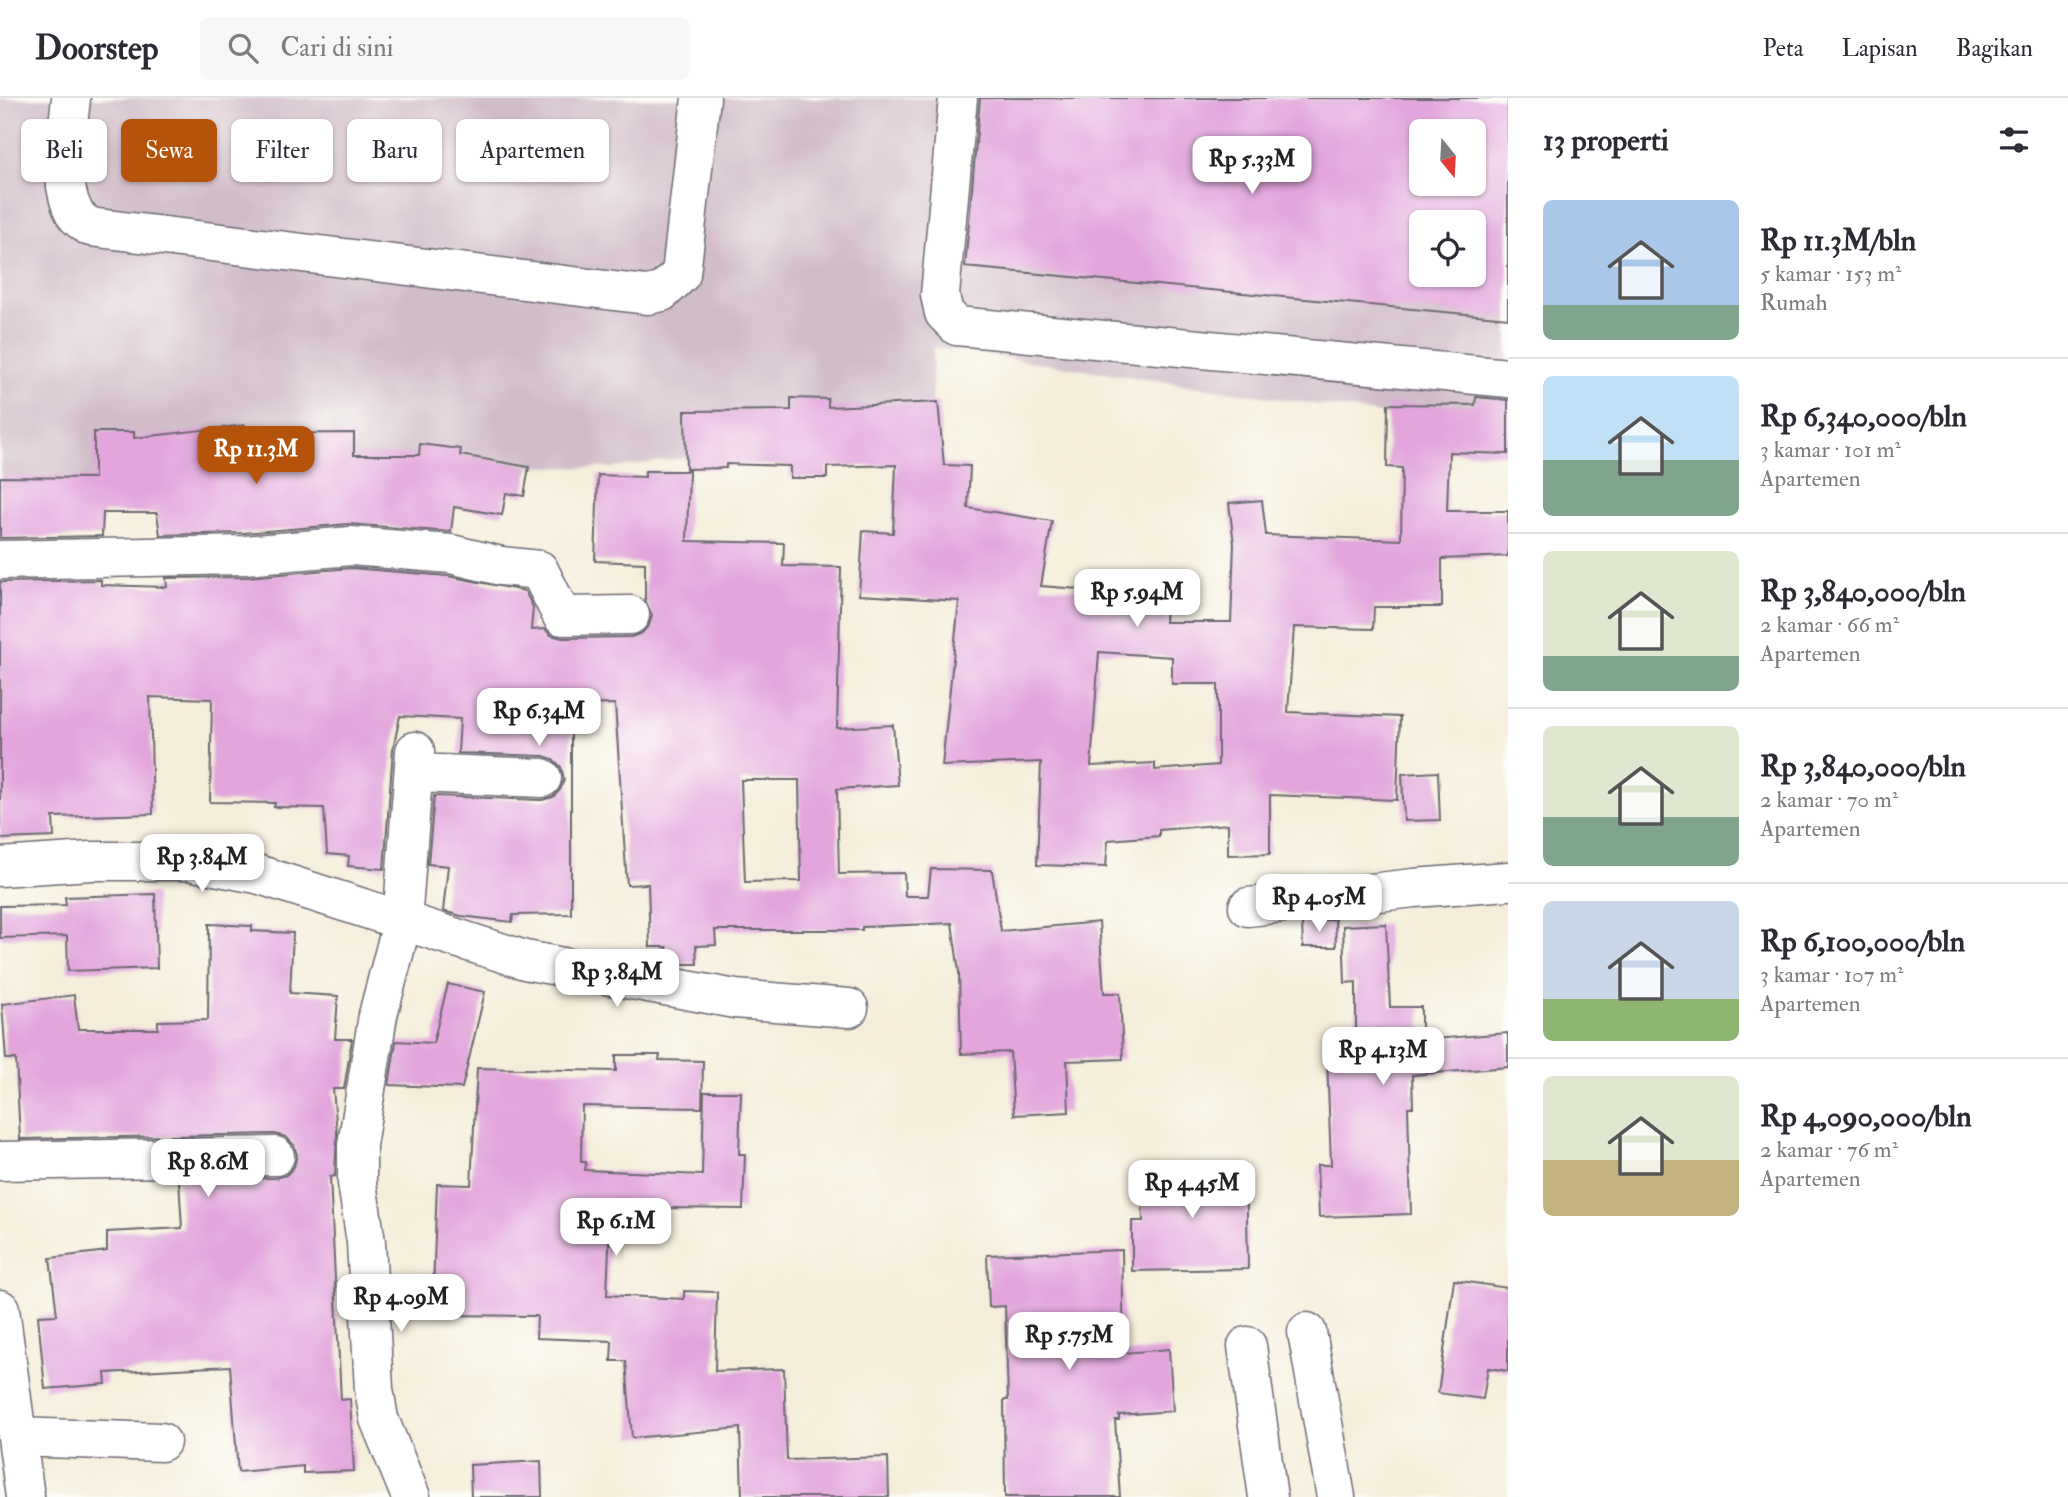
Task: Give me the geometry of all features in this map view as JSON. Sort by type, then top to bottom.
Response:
[{"type":"street","points":[[71,98],[66,169],[69,193],[74,214],[90,227],[647,295],[662,292],[681,275],[701,98]]},
{"type":"street","points":[[958,98],[940,295],[944,313],[957,326],[1508,378]]},
{"type":"street","points":[[0,560],[244,555],[351,546],[451,554],[501,566],[539,570],[562,616],[631,615]]},
{"type":"street","points":[[411,1497],[379,1419],[374,1389],[366,1242],[357,1183],[361,1107],[378,1015],[402,923],[414,762],[542,778]]},
{"type":"street","points":[[0,867],[90,861],[190,861],[257,874],[402,923],[525,960],[735,999],[849,1009]]},
{"type":"street","points":[[1248,907],[1415,888],[1508,881]]},
{"type":"street","points":[[0,1161],[275,1156]]},
{"type":"street","points":[[0,1309],[24,1497]]},
{"type":"street","points":[[1307,1332],[1336,1497]]},
{"type":"street","points":[[1247,1346],[1268,1497]]},
{"type":"street","points":[[17,1437],[162,1442]]},
{"type":"shaded area","points":[[0,98],[1508,98],[1508,433],[933,347],[932,421],[613,468],[249,462],[0,487]]},
{"type":"building","points":[[980,98],[1508,98],[1508,318],[965,267]]},
{"type":"building","points":[[1476,397],[1508,400],[1508,454],[1449,452],[1447,511],[1508,511],[1508,556],[1442,559],[1442,607],[1374,607],[1373,629],[1294,627],[1288,712],[1400,717],[1397,800],[1270,795],[1270,854],[1228,855],[1228,824],[1159,830],[1159,836],[1108,840],[1106,867],[1037,865],[1041,762],[942,766],[959,601],[859,595],[863,531],[893,533],[896,465],[827,467],[827,478],[790,478],[790,466],[726,464],[726,468],[686,469],[685,411],[791,410],[791,398],[828,399],[828,407],[938,402],[944,465],[970,466],[968,508],[1052,521],[1041,586],[1104,591],[1104,597],[1166,601],[1165,622],[1231,622],[1234,544],[1229,503],[1262,500],[1266,535],[1401,540],[1402,468],[1387,467],[1388,404],[1475,405]],"holes":[[[1099,652],[1172,657],[1172,684],[1218,684],[1218,765],[1155,770],[1155,763],[1091,766]]]},
{"type":"building","points":[[245,425],[246,434],[354,433],[354,455],[419,455],[420,444],[461,449],[460,455],[529,467],[524,496],[506,493],[502,515],[454,507],[451,532],[349,524],[243,533],[160,535],[157,513],[103,513],[102,536],[0,538],[0,477],[94,478],[94,432],[134,432],[134,438]]},
{"type":"building","points":[[645,471],[689,471],[687,541],[784,543],[783,566],[841,567],[837,728],[893,725],[898,785],[837,789],[839,874],[904,873],[905,896],[928,896],[931,869],[992,870],[1001,931],[1099,922],[1104,993],[1120,993],[1123,1059],[1067,1061],[1069,1112],[1014,1115],[1010,1052],[961,1054],[959,972],[952,923],[862,927],[862,930],[715,930],[716,945],[696,946],[697,964],[668,964],[667,947],[650,947],[648,884],[627,885],[615,704],[571,705],[571,914],[513,915],[512,922],[461,916],[443,911],[448,866],[428,864],[434,796],[542,800],[553,797],[564,780],[561,767],[553,759],[544,756],[458,753],[460,719],[400,716],[393,749],[384,869],[348,866],[349,856],[327,854],[324,808],[274,807],[275,803],[210,802],[212,699],[150,697],[153,814],[53,817],[54,837],[0,839],[0,582],[101,580],[101,585],[167,587],[166,578],[246,577],[351,568],[448,576],[525,591],[533,607],[531,630],[545,629],[551,635],[562,638],[631,637],[642,633],[649,625],[652,615],[645,600],[645,563],[595,561],[598,475],[645,477]],"holes":[[[741,780],[799,780],[801,881],[745,882]]]},
{"type":"building","points":[[1438,772],[1440,820],[1404,821],[1402,774]]},
{"type":"building","points":[[155,894],[157,968],[68,971],[67,936],[0,938],[0,906],[66,905],[65,897]]},
{"type":"building","points":[[1335,919],[1336,947],[1303,947],[1302,923]]},
{"type":"building","points":[[209,924],[252,926],[252,931],[293,933],[290,993],[338,996],[335,1039],[352,1039],[344,1089],[333,1089],[337,1133],[335,1176],[330,1177],[341,1400],[350,1399],[354,1471],[303,1473],[303,1466],[238,1472],[230,1366],[105,1373],[106,1384],[45,1389],[38,1316],[57,1315],[50,1258],[107,1251],[107,1232],[182,1228],[179,1180],[276,1178],[286,1175],[294,1167],[297,1155],[294,1145],[286,1137],[275,1134],[20,1139],[16,1059],[6,1059],[2,1004],[74,995],[78,1029],[158,1029],[158,1021],[208,1020]]},
{"type":"building","points":[[1386,924],[1390,1007],[1421,1007],[1421,1040],[1508,1033],[1508,1067],[1412,1075],[1413,1107],[1408,1107],[1411,1214],[1319,1217],[1317,1165],[1331,1165],[1327,1058],[1356,1057],[1356,982],[1345,983],[1343,926]]},
{"type":"building","points":[[448,984],[485,992],[462,1088],[389,1085],[396,1041],[433,1043]]},
{"type":"building","points":[[616,1055],[660,1055],[659,1060],[703,1061],[702,1108],[582,1106],[581,1162],[586,1162],[585,1170],[702,1175],[704,1092],[741,1092],[739,1154],[745,1154],[743,1209],[668,1208],[667,1225],[610,1223],[607,1295],[684,1299],[684,1291],[717,1292],[715,1371],[784,1369],[787,1460],[888,1457],[889,1497],[742,1497],[740,1428],[632,1438],[626,1361],[611,1361],[612,1341],[536,1338],[537,1316],[432,1315],[437,1184],[471,1185],[477,1068],[616,1071]]},
{"type":"building","points":[[1246,1164],[1248,1269],[1132,1271],[1132,1221],[1143,1221],[1141,1169]]},
{"type":"building","points":[[1122,1250],[1124,1353],[1169,1349],[1173,1411],[1119,1415],[1119,1420],[1115,1420],[1120,1497],[1005,1497],[1004,1400],[1008,1400],[1005,1306],[989,1307],[987,1255]]},
{"type":"building","points":[[1454,1280],[1508,1288],[1508,1371],[1488,1368],[1483,1399],[1438,1393]]},
{"type":"building","points":[[541,1461],[542,1497],[471,1497],[470,1465]]}]
